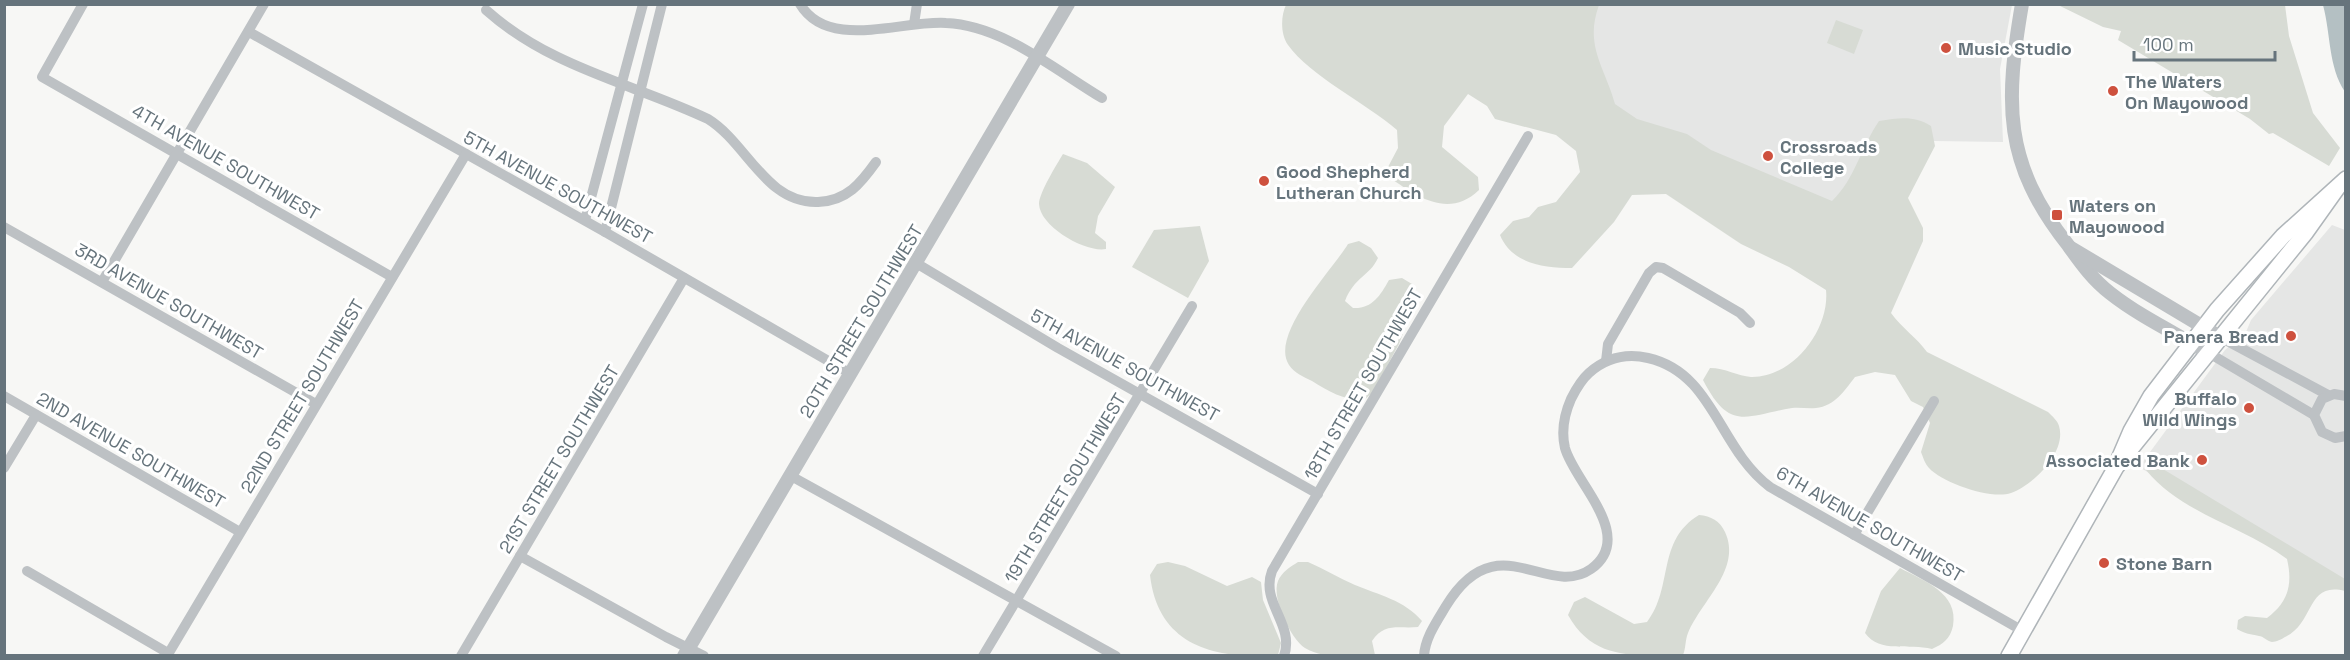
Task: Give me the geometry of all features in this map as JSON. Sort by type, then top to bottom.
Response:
[{"type":"main road","points":[[2116,467],[2122,448],[2141,413],[2204,327],[2271,247],[2342,183]]},
{"type":"main road","points":[[2015,654],[2023,632],[2116,467],[2306,232],[2342,183]]},
{"type":"street","name":"4TH AVENUE SOUTHWEST","points":[[83,4],[42,77],[179,153],[392,278]]},
{"type":"street","points":[[102,282],[264,4]]},
{"type":"street","points":[[585,220],[643,4]]},
{"type":"street","points":[[605,232],[662,4]]},
{"type":"street","points":[[800,4],[812,20],[837,31],[945,22],[986,30],[1008,39],[1102,98]]},
{"type":"street","points":[[914,24],[917,4]]},
{"type":"street","name":"20TH STREET SOUTHWEST","points":[[686,651],[1068,4]]},
{"type":"street","points":[[2022,4],[2011,79],[2015,139],[2022,168],[2038,204],[2083,268],[2112,295],[2314,415],[2322,432],[2335,438],[2346,436]]},
{"type":"street","points":[[486,10],[514,33],[544,52],[694,113],[720,127],[770,183],[795,199],[816,202],[841,197],[855,189],[876,162]]},
{"type":"street","name":"5TH AVENUE SOUTHWEST","points":[[249,32],[585,220],[851,374]]},
{"type":"street","name":"18TH STREET SOUTHWEST","points":[[1284,656],[1287,638],[1269,595],[1269,580],[1528,136]]},
{"type":"street","name":"22ND STREET SOUTHWEST","points":[[167,654],[466,154]]},
{"type":"street","name":"3RD AVENUE SOUTHWEST","points":[[4,227],[316,404]]},
{"type":"street","points":[[2069,247],[2204,327],[2328,395],[2346,396]]},
{"type":"street","name":"5TH AVENUE SOUTHWEST","points":[[916,263],[1058,348],[1318,494]]},
{"type":"street","points":[[1424,656],[1429,637],[1451,597],[1479,571],[1507,564],[1557,575],[1578,575],[1590,570],[1602,557],[1607,542],[1605,523],[1568,455],[1563,427],[1567,410],[1580,384],[1606,361],[1608,344],[1648,273],[1656,267],[1663,268],[1740,313],[1750,323]]},
{"type":"street","name":"21ST STREET SOUTHWEST","points":[[460,656],[684,278]]},
{"type":"street","name":"19TH STREET SOUTHWEST","points":[[983,656],[1192,306]]},
{"type":"street","name":"6TH AVENUE SOUTHWEST","points":[[1606,361],[1622,356],[1638,357],[1658,361],[1682,373],[1701,393],[1732,446],[1754,474],[1789,499],[2023,632]]},
{"type":"street","points":[[2314,415],[2318,403],[2328,395]]},
{"type":"street","name":"2ND AVENUE SOUTHWEST","points":[[4,396],[240,532]]},
{"type":"street","points":[[1854,535],[1934,401]]},
{"type":"street","points":[[4,468],[36,415]]},
{"type":"street","points":[[791,476],[1116,656]]},
{"type":"street","points":[[520,556],[686,651],[704,656]]},
{"type":"street","points":[[27,571],[167,654]]},
{"type":"shaded area","points":[[1286,5],[1599,5],[1595,20],[1595,45],[1615,104],[1637,119],[1687,134],[1711,150],[1832,201],[1847,183],[1879,121],[1912,119],[1931,126],[1935,146],[1908,198],[1923,228],[1923,241],[1891,313],[1927,352],[2048,412],[2059,426],[2060,436],[2053,457],[2029,483],[2011,493],[2002,495],[1968,489],[1945,479],[1929,468],[1921,452],[1930,423],[1923,407],[1911,401],[1895,375],[1875,372],[1855,377],[1838,397],[1823,407],[1792,408],[1750,416],[1731,414],[1722,407],[1703,380],[1710,368],[1751,377],[1766,375],[1781,369],[1806,348],[1815,335],[1826,305],[1826,290],[1789,267],[1741,244],[1666,194],[1632,195],[1614,222],[1572,268],[1540,265],[1521,258],[1505,245],[1500,235],[1513,221],[1529,217],[1538,207],[1556,202],[1580,172],[1576,151],[1556,135],[1495,119],[1487,106],[1468,94],[1444,126],[1442,147],[1478,177],[1479,190],[1468,199],[1456,203],[1445,204],[1422,198],[1389,177],[1388,167],[1398,148],[1397,130],[1310,67],[1285,41],[1282,25]]},
{"type":"shaded area","name":"Crossroads College","points":[[1348,5],[2012,5],[2000,69],[2003,142],[1934,141],[1845,291]]},
{"type":"shaded area","points":[[2058,5],[2285,5],[2289,36],[2313,113],[2340,148],[2329,166],[2273,133],[2269,134],[2250,119],[2118,40],[2121,31],[2103,27]]},
{"type":"shaded area","points":[[2323,5],[2345,5],[2345,92],[2333,61]]},
{"type":"shaded area","points":[[1836,20],[1863,30],[1854,54],[1827,43]]},
{"type":"shaded area","points":[[1063,154],[1087,163],[1115,187],[1098,216],[1095,233],[1106,242],[1106,249],[1087,247],[1065,237],[1041,213],[1039,204],[1042,193]]},
{"type":"shaded area","points":[[2332,225],[2345,230],[2345,587],[2139,467],[2225,350],[2246,332],[2251,320]]},
{"type":"shaded area","points":[[1200,226],[1209,261],[1188,298],[1132,267],[1154,230]]},
{"type":"shaded area","points":[[1359,241],[1371,248],[1378,258],[1353,286],[1345,301],[1353,308],[1370,304],[1379,296],[1389,280],[1402,278],[1412,284],[1414,304],[1399,344],[1373,392],[1363,401],[1336,394],[1299,374],[1289,365],[1285,352],[1288,337],[1305,303],[1348,244]]},
{"type":"shaded area","points":[[2148,460],[2345,579],[2345,591],[2323,592],[2317,597],[2295,631],[2277,641],[2272,642],[2237,629],[2238,620],[2245,616],[2267,618],[2280,606],[2289,585],[2287,559],[2177,498],[2146,470]]},
{"type":"shaded area","points":[[1699,515],[1715,520],[1723,528],[1729,546],[1728,559],[1718,584],[1688,633],[1683,655],[1647,656],[1616,652],[1602,648],[1578,630],[1568,615],[1574,602],[1585,597],[1634,624],[1647,622],[1660,594],[1671,551],[1677,538]]},
{"type":"shaded area","points":[[1168,562],[1185,566],[1227,586],[1252,577],[1261,582],[1263,600],[1281,643],[1278,655],[1233,655],[1212,651],[1193,644],[1177,633],[1165,618],[1155,599],[1150,575],[1157,564]]},
{"type":"shaded area","points":[[1298,562],[1308,562],[1355,585],[1391,599],[1407,608],[1422,621],[1418,627],[1392,628],[1382,631],[1372,641],[1375,655],[1339,656],[1313,652],[1300,643],[1288,627],[1277,597],[1278,581],[1286,570]]},
{"type":"shaded area","points":[[1900,568],[1929,583],[1951,605],[1952,631],[1946,640],[1932,649],[1887,646],[1879,644],[1865,633],[1881,591]]},
{"type":"place","name":"Music Studio","points":[[1946,48]]},
{"type":"place","name":"The Waters On Mayowood","points":[[2113,91]]},
{"type":"place","name":"Crossroads College","points":[[1768,156]]},
{"type":"place","name":"Good Shepherd Lutheran Church","points":[[1264,181]]},
{"type":"place","name":"Waters on Mayowood","points":[[2057,215]]},
{"type":"place","name":"Panera Bread","points":[[2291,336]]},
{"type":"place","name":"Buffalo Wild Wings","points":[[2249,408]]},
{"type":"place","name":"Associated Bank","points":[[2202,460]]},
{"type":"place","name":"Stone Barn","points":[[2104,563]]}]
